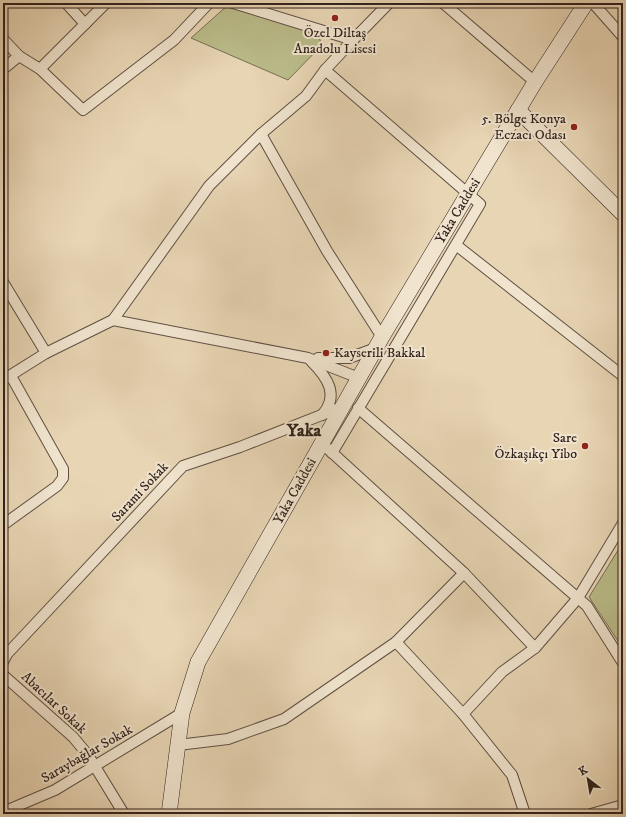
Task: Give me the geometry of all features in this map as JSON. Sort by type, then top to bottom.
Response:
[{"type":"street","points":[[66,3],[86,24]]},
{"type":"street","points":[[40,69],[106,3]]},
{"type":"street","points":[[3,39],[19,56],[40,69],[82,110],[174,40],[209,3]]},
{"type":"street","points":[[233,3],[353,40]]},
{"type":"street","points":[[3,525],[57,486],[63,478],[63,469],[7,378],[46,353],[113,320],[209,186],[261,134],[306,96],[325,70],[389,3]]},
{"type":"street","points":[[443,3],[535,82]]},
{"type":"street","name":"Yaka Caddesi","points":[[169,814],[182,713],[198,662],[327,448],[342,407],[380,342],[535,82],[586,3]]},
{"type":"street","points":[[594,3],[623,37]]},
{"type":"street","points":[[3,70],[19,56]]},
{"type":"street","points":[[325,70],[480,204],[358,408],[327,448],[464,573],[535,648]]},
{"type":"street","points":[[518,110],[623,214]]},
{"type":"street","points":[[261,134],[380,342],[348,358],[308,358]]},
{"type":"street","points":[[456,245],[623,376]]},
{"type":"street","points":[[3,282],[46,353]]},
{"type":"street","points":[[113,320],[308,358],[359,378]]},
{"type":"street","points":[[308,358],[320,370],[332,393],[330,406],[319,418]]},
{"type":"street","name":"Sarami Sokak","points":[[3,662],[7,654],[183,466],[319,418],[342,407]]},
{"type":"street","points":[[358,408],[587,606],[621,656]]},
{"type":"street","points":[[463,714],[502,672],[535,648],[578,598],[623,523]]},
{"type":"street","points":[[178,744],[228,739],[284,719],[396,642],[464,573]]},
{"type":"street","points":[[396,642],[463,714],[512,775],[524,814]]},
{"type":"street","name":"Abacılar Sokak","points":[[3,675],[73,737],[88,755],[124,814]]},
{"type":"street","name":"Saraybağlar Sokak","points":[[3,812],[54,790],[95,767],[182,713]]},
{"type":"street","points":[[591,814],[610,812],[623,805]]},
{"type":"green space","points":[[229,4],[318,35],[322,45],[288,80],[191,38]]},
{"type":"green space","points":[[620,547],[623,550],[622,647],[589,597]]},
{"type":"place","name":"Özel Diltaş Anadolu Lisesi","points":[[335,18]]},
{"type":"place","name":"5. Bölge Konya Eczacı Odası","points":[[574,127]]},
{"type":"place","name":"Kayserili Bakkal","points":[[326,353]]},
{"type":"place","name":"Sare Özkaşıkçı Yibo","points":[[585,446]]},
{"type":"district","name":"Yaka","points":[[304,431]]}]
